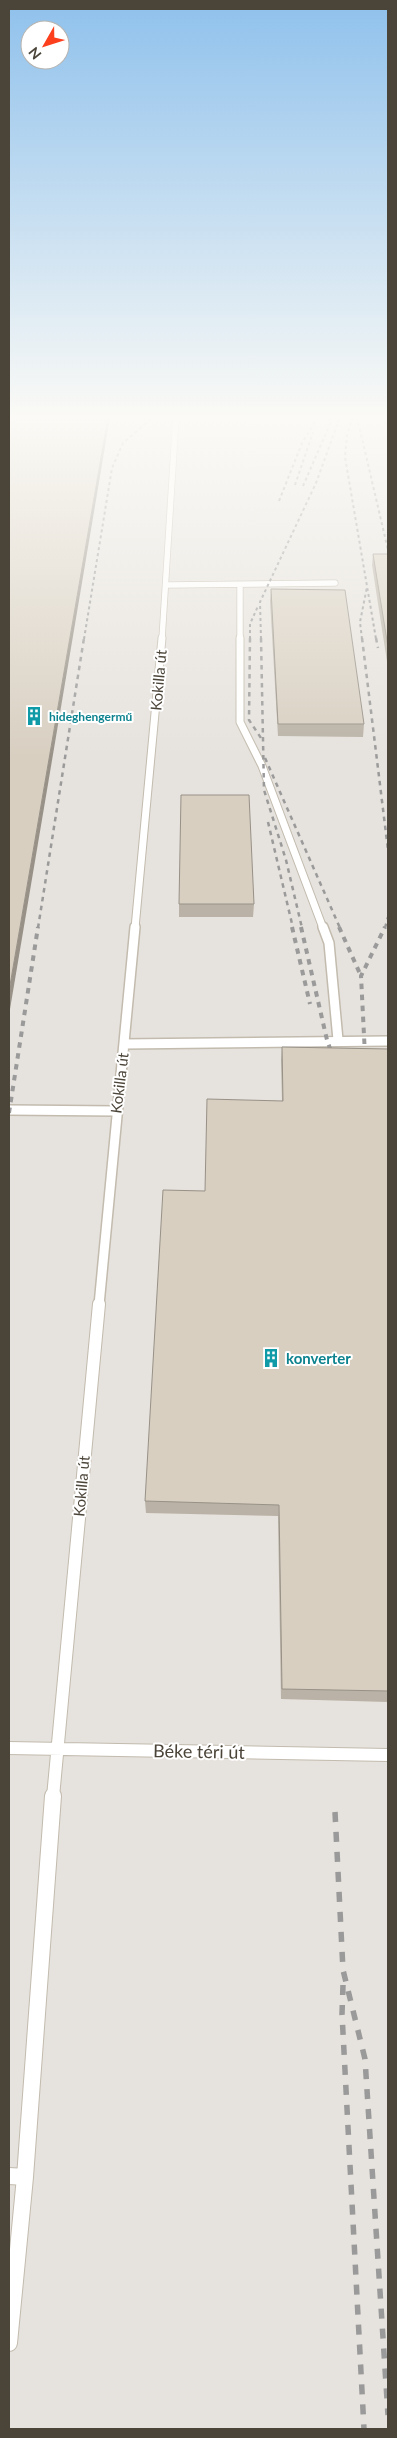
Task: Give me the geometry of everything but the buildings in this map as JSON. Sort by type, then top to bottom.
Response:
[{"type":"lane","name":"Kokilla út","points":[[9,2343],[25,2177],[56,1748],[167,585],[170,531]]},
{"type":"lane","points":[[167,585],[335,583]]},
{"type":"lane","points":[[240,585],[240,722],[262,766],[329,943],[338,1040]]},
{"type":"lane","points":[[124,1044],[338,1040],[388,1041]]},
{"type":"lane","points":[[9,1110],[116,1111]]},
{"type":"lane","name":"Béke téri út","points":[[9,1748],[388,1755]]},
{"type":"lane","points":[[9,2176],[25,2177]]},
{"type":"shaded area","points":[[9,531],[388,531],[388,2429],[9,2429]]},
{"type":"railway","points":[[84,639],[102,531]]},
{"type":"railway","points":[[261,639],[260,602],[294,531]]},
{"type":"railway","points":[[358,531],[376,639]]},
{"type":"railway","points":[[384,531],[388,550]]},
{"type":"railway","points":[[362,639],[360,622],[367,587]]},
{"type":"railway","points":[[250,638],[250,624],[258,606]]},
{"type":"railway","points":[[38,928],[84,638]]},
{"type":"railway","points":[[250,638],[249,720],[261,738]]},
{"type":"railway","points":[[261,638],[264,790],[286,860],[302,928]]},
{"type":"railway","points":[[362,638],[388,850]]},
{"type":"railway","points":[[376,638],[378,648]]},
{"type":"railway","points":[[265,758],[340,928]]},
{"type":"railway","points":[[268,822],[293,928]]},
{"type":"railway","points":[[385,928],[388,917]]},
{"type":"railway","points":[[9,1113],[38,927]]},
{"type":"railway","points":[[292,927],[310,1004]]},
{"type":"railway","points":[[301,927],[327,1040],[333,1057]]},
{"type":"railway","points":[[339,927],[361,976]]},
{"type":"railway","points":[[361,976],[385,927]]},
{"type":"railway","points":[[361,976],[365,1055]]},
{"type":"railway","points":[[335,1812],[343,1970],[365,2059],[388,2415]]},
{"type":"railway","points":[[343,1985],[342,2014],[364,2429]]},
{"type":"place","name":"hideghengermű","points":[[34,716]]},
{"type":"place","name":"konverter","points":[[271,1358]]}]
